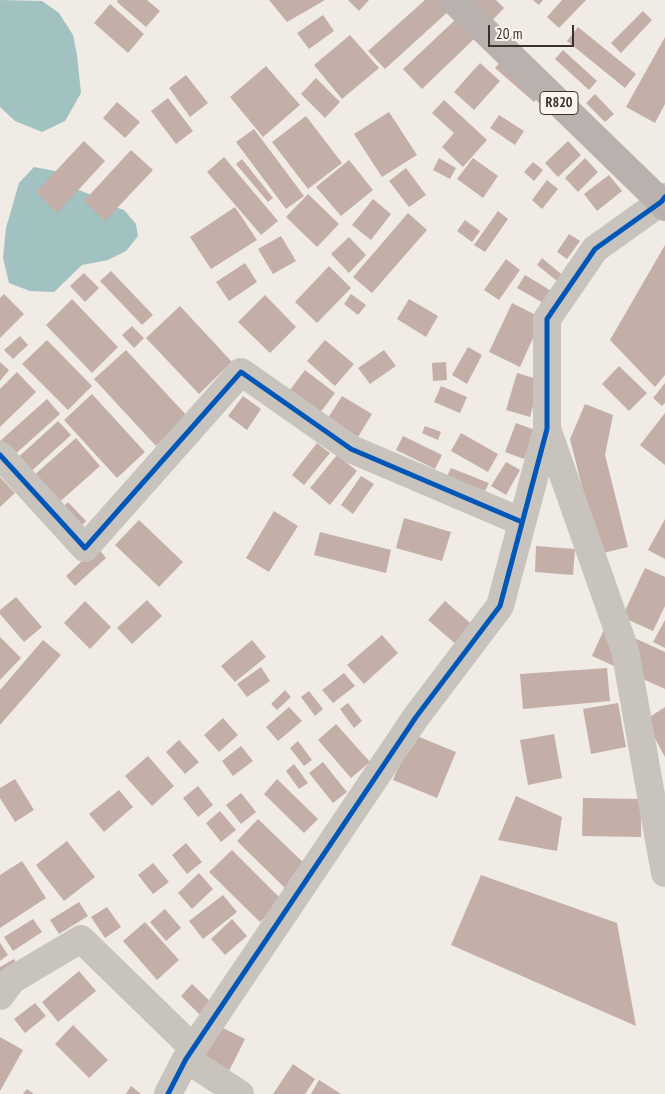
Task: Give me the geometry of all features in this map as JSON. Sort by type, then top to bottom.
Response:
[{"type":"main road","name":"R820","points":[[453,0],[664,202]]},
{"type":"street","points":[[168,1094],[189,1054],[416,717],[500,606],[547,429],[547,319],[595,249],[664,202]]},
{"type":"street","points":[[0,455],[84,548],[240,372],[351,449],[522,522]]},
{"type":"street","points":[[547,429],[625,650],[665,873]]},
{"type":"street","points":[[0,996],[12,980],[81,939],[189,1054],[240,1094]]},
{"type":"water","points":[[0,0],[42,1],[59,13],[73,35],[81,93],[65,121],[42,132],[15,121],[0,107]]},
{"type":"water","points":[[34,167],[60,172],[76,189],[124,210],[136,224],[138,236],[126,251],[108,260],[82,265],[54,292],[30,291],[9,283],[3,258],[6,228],[19,183]]},
{"type":"building","points":[[118,0],[147,0],[160,11],[146,27],[117,2]]},
{"type":"building","points":[[269,0],[325,0],[287,22]]},
{"type":"building","points":[[348,0],[369,0],[359,11]]},
{"type":"building","points":[[425,0],[443,0],[451,9],[385,69],[368,51]]},
{"type":"building","points":[[465,0],[496,0],[504,8],[489,24]]},
{"type":"building","points":[[533,0],[543,0],[539,5]]},
{"type":"building","points":[[562,0],[586,0],[559,28],[547,17]]},
{"type":"building","points":[[110,4],[144,34],[128,53],[94,23]]},
{"type":"building","points":[[643,11],[652,20],[621,53],[611,43]]},
{"type":"building","points":[[323,15],[334,31],[309,49],[297,33]]},
{"type":"building","points":[[455,20],[474,39],[422,89],[403,69]]},
{"type":"building","points":[[578,27],[636,74],[625,88],[567,41]]},
{"type":"building","points":[[350,35],[379,68],[342,99],[314,65]]},
{"type":"building","points":[[665,37],[665,104],[655,123],[626,107]]},
{"type":"building","points":[[512,49],[550,83],[534,102],[495,68]]},
{"type":"building","points":[[563,50],[597,81],[589,90],[555,59]]},
{"type":"building","points":[[480,63],[500,81],[474,110],[454,92]]},
{"type":"building","points":[[266,66],[300,105],[263,137],[230,97]]},
{"type":"building","points":[[186,75],[208,103],[190,117],[169,88]]},
{"type":"building","points":[[316,78],[340,102],[325,118],[301,94]]},
{"type":"building","points":[[595,94],[614,114],[605,122],[586,103]]},
{"type":"building","points":[[168,98],[193,131],[176,144],[151,111]]},
{"type":"building","points":[[444,100],[487,140],[463,167],[442,147],[454,133],[432,113]]},
{"type":"building","points":[[117,102],[140,122],[125,138],[103,118]]},
{"type":"building","points":[[389,112],[417,155],[382,177],[354,134]]},
{"type":"building","points":[[499,115],[524,131],[515,145],[490,128]]},
{"type":"building","points":[[306,116],[342,163],[308,189],[272,142]]},
{"type":"building","points":[[254,129],[304,196],[286,209],[236,142]]},
{"type":"building","points":[[84,141],[105,161],[57,213],[36,192]]},
{"type":"building","points":[[568,141],[581,155],[558,177],[545,163]]},
{"type":"building","points":[[131,150],[153,170],[105,221],[84,201]]},
{"type":"building","points":[[224,157],[278,221],[261,235],[207,172]]},
{"type":"building","points":[[439,158],[456,168],[450,179],[433,170]]},
{"type":"building","points":[[473,158],[498,176],[483,198],[457,179]]},
{"type":"building","points":[[585,158],[598,172],[578,192],[565,178]]},
{"type":"building","points":[[242,159],[273,198],[268,202],[236,164]]},
{"type":"building","points":[[349,160],[373,190],[341,216],[316,187]]},
{"type":"building","points":[[533,162],[543,170],[534,181],[524,172]]},
{"type":"building","points":[[406,168],[426,195],[409,207],[389,181]]},
{"type":"building","points":[[609,175],[622,191],[597,211],[584,194]]},
{"type":"building","points":[[547,180],[558,189],[542,209],[532,200]]},
{"type":"building","points":[[308,194],[339,224],[317,247],[286,217]]},
{"type":"building","points":[[373,199],[391,214],[371,240],[352,225]]},
{"type":"building","points":[[235,207],[257,240],[211,269],[190,237]]},
{"type":"building","points":[[498,211],[508,219],[485,252],[474,245]]},
{"type":"building","points":[[408,213],[427,230],[372,293],[353,277]]},
{"type":"building","points":[[465,220],[480,231],[472,242],[457,231]]},
{"type":"building","points":[[569,234],[580,241],[567,259],[557,252]]},
{"type":"building","points":[[281,236],[296,261],[273,274],[258,249]]},
{"type":"building","points":[[349,237],[366,255],[349,273],[331,254]]},
{"type":"building","points":[[665,245],[665,375],[655,387],[610,340]]},
{"type":"building","points":[[542,258],[566,278],[561,284],[537,265]]},
{"type":"building","points":[[506,259],[520,270],[499,300],[484,290]]},
{"type":"building","points":[[245,263],[257,282],[229,301],[216,282]]},
{"type":"building","points":[[329,266],[351,288],[317,323],[295,302]]},
{"type":"building","points":[[111,271],[153,315],[142,325],[100,281]]},
{"type":"building","points":[[84,273],[99,288],[85,302],[70,286]]},
{"type":"building","points":[[525,275],[553,292],[545,304],[517,288]]},
{"type":"building","points":[[4,294],[24,314],[0,338],[0,298]]},
{"type":"building","points":[[351,294],[366,305],[358,315],[344,304]]},
{"type":"building","points":[[265,295],[296,327],[270,353],[238,322]]},
{"type":"building","points":[[72,299],[118,347],[92,373],[46,325]]},
{"type":"building","points":[[409,299],[438,316],[426,337],[397,319]]},
{"type":"building","points":[[512,303],[542,318],[520,367],[489,352]]},
{"type":"building","points":[[180,306],[232,362],[199,394],[146,338]]},
{"type":"building","points":[[132,326],[144,338],[134,348],[122,335]]},
{"type":"building","points":[[20,336],[28,345],[13,359],[4,350]]},
{"type":"building","points":[[47,340],[92,386],[68,410],[22,364]]},
{"type":"building","points":[[325,340],[354,364],[335,386],[307,361]]},
{"type":"building","points":[[468,347],[482,355],[467,384],[452,375]]},
{"type":"building","points":[[126,350],[188,417],[156,446],[94,379]]},
{"type":"building","points":[[384,350],[396,366],[370,384],[358,368]]},
{"type":"building","points":[[0,362],[9,370],[0,381]]},
{"type":"building","points":[[446,362],[447,380],[433,381],[432,363]]},
{"type":"building","points":[[619,366],[647,393],[629,411],[602,384]]},
{"type":"building","points":[[305,370],[335,393],[320,413],[290,390]]},
{"type":"building","points":[[17,372],[36,392],[0,427],[0,389]]},
{"type":"building","points":[[517,373],[540,380],[530,417],[506,410]]},
{"type":"building","points":[[665,383],[665,403],[662,406],[653,398]]},
{"type":"building","points":[[441,386],[467,397],[460,413],[434,402]]},
{"type":"building","points":[[92,394],[145,452],[117,478],[64,420]]},
{"type":"building","points":[[243,396],[261,409],[247,430],[228,416]]},
{"type":"building","points":[[342,396],[372,414],[358,437],[328,418]]},
{"type":"building","points":[[47,399],[60,414],[12,457],[0,441]]},
{"type":"building","points":[[585,404],[613,415],[605,455],[628,547],[599,554],[570,439]]},
{"type":"building","points":[[665,413],[665,465],[640,445]]},
{"type":"building","points":[[58,421],[71,435],[26,476],[13,462]]},
{"type":"building","points":[[516,423],[535,430],[524,459],[505,452]]},
{"type":"building","points":[[425,426],[441,432],[438,440],[422,433]]},
{"type":"building","points":[[461,433],[498,454],[488,472],[451,451]]},
{"type":"building","points":[[403,436],[442,455],[435,469],[396,450]]},
{"type":"building","points":[[76,438],[100,466],[55,506],[31,478]]},
{"type":"building","points":[[317,443],[330,453],[304,485],[292,475]]},
{"type":"building","points":[[337,455],[357,471],[330,505],[310,488]]},
{"type":"building","points":[[506,462],[520,470],[506,495],[491,486]]},
{"type":"building","points":[[451,468],[489,483],[485,491],[447,476]]},
{"type":"building","points":[[361,476],[374,484],[353,514],[341,505]]},
{"type":"building","points":[[0,477],[15,493],[0,507]]},
{"type":"building","points":[[68,502],[86,521],[78,529],[60,510]]},
{"type":"building","points":[[274,511],[298,526],[269,572],[246,558]]},
{"type":"building","points":[[404,518],[451,532],[442,561],[396,548]]},
{"type":"building","points":[[665,519],[665,559],[648,550]]},
{"type":"building","points":[[139,520],[183,562],[159,587],[115,545]]},
{"type":"building","points":[[320,532],[391,550],[386,573],[314,555]]},
{"type":"building","points":[[536,546],[575,549],[573,575],[535,572]]},
{"type":"building","points":[[97,547],[106,558],[75,586],[66,576]]},
{"type":"building","points":[[645,568],[665,577],[665,606],[653,631],[622,617]]},
{"type":"building","points":[[16,597],[42,627],[24,642],[0,614],[0,610]]},
{"type":"building","points":[[147,600],[162,616],[132,644],[117,628]]},
{"type":"building","points":[[85,601],[111,627],[90,649],[64,623]]},
{"type":"building","points":[[445,601],[476,628],[459,647],[428,620]]},
{"type":"building","points":[[665,620],[665,648],[653,642]]},
{"type":"building","points":[[606,625],[665,652],[665,689],[592,656]]},
{"type":"building","points":[[382,635],[398,653],[364,684],[347,665]]},
{"type":"building","points":[[0,637],[21,658],[0,680]]},
{"type":"building","points":[[43,640],[61,655],[0,725],[0,690]]},
{"type":"building","points":[[252,640],[266,657],[235,682],[221,666]]},
{"type":"building","points":[[261,667],[270,681],[247,697],[237,684]]},
{"type":"building","points":[[607,668],[610,701],[523,709],[520,674]]},
{"type":"building","points":[[344,673],[355,686],[333,703],[322,690]]},
{"type":"building","points":[[285,690],[291,697],[277,710],[271,704]]},
{"type":"building","points":[[309,691],[323,709],[315,716],[301,697]]},
{"type":"building","points":[[348,703],[362,721],[354,728],[340,709]]},
{"type":"building","points":[[618,703],[626,747],[591,754],[583,709]]},
{"type":"building","points":[[289,707],[302,721],[278,741],[266,727]]},
{"type":"building","points":[[665,707],[665,757],[645,720]]},
{"type":"building","points":[[223,718],[238,735],[219,752],[204,735]]},
{"type":"building","points":[[336,724],[370,762],[351,778],[318,740]]},
{"type":"building","points":[[412,734],[456,752],[437,798],[393,780]]},
{"type":"building","points":[[554,734],[562,778],[528,785],[520,740]]},
{"type":"building","points":[[179,740],[199,762],[185,774],[166,752]]},
{"type":"building","points":[[298,741],[312,760],[304,766],[290,748]]},
{"type":"building","points":[[241,746],[253,761],[233,776],[222,761]]},
{"type":"building","points":[[148,756],[174,786],[152,806],[125,776]]},
{"type":"building","points":[[323,762],[347,792],[333,803],[309,773]]},
{"type":"building","points":[[294,764],[308,783],[299,789],[286,771]]},
{"type":"building","points":[[15,779],[34,810],[15,822],[0,798],[0,788]]},
{"type":"building","points":[[277,779],[318,819],[304,833],[264,794]]},
{"type":"building","points":[[198,786],[213,805],[198,817],[183,798]]},
{"type":"building","points":[[119,790],[133,807],[104,832],[89,814]]},
{"type":"building","points":[[241,793],[256,812],[241,824],[226,805]]},
{"type":"building","points":[[516,796],[562,817],[557,851],[498,840]]},
{"type":"building","points":[[583,798],[641,799],[641,837],[582,836]]},
{"type":"building","points":[[220,811],[236,830],[221,842],[206,823]]},
{"type":"building","points":[[258,819],[310,869],[288,891],[237,841]]},
{"type":"building","points":[[67,841],[95,877],[64,901],[36,865]]},
{"type":"building","points":[[186,843],[202,862],[187,874],[172,855]]},
{"type":"building","points":[[232,850],[282,900],[260,922],[209,872]]},
{"type":"building","points":[[22,861],[46,898],[0,928],[0,875]]},
{"type":"building","points":[[153,863],[169,882],[153,894],[138,875]]},
{"type":"building","points":[[199,873],[213,889],[192,909],[178,893]]},
{"type":"building","points":[[481,875],[617,923],[636,1026],[451,945]]},
{"type":"building","points":[[223,895],[237,912],[203,939],[189,921]]},
{"type":"building","points":[[79,902],[88,916],[59,934],[50,920]]},
{"type":"building","points":[[107,907],[121,927],[105,938],[91,917]]},
{"type":"building","points":[[165,909],[181,928],[166,941],[150,922]]},
{"type":"building","points":[[33,919],[42,932],[13,951],[4,937]]},
{"type":"building","points":[[232,919],[247,936],[225,955],[211,939]]},
{"type":"building","points":[[145,922],[179,960],[157,980],[123,941]]},
{"type":"building","points":[[0,943],[8,955],[0,961]]},
{"type":"building","points":[[14,959],[22,973],[0,976],[0,967]]},
{"type":"building","points":[[79,971],[96,991],[58,1022],[42,1002]]},
{"type":"building","points":[[192,984],[217,1008],[205,1020],[181,996]]},
{"type":"building","points":[[35,1003],[46,1016],[25,1033],[14,1019]]},
{"type":"building","points":[[73,1025],[108,1060],[89,1078],[55,1044]]},
{"type":"building","points":[[217,1025],[245,1039],[229,1071],[201,1057]]},
{"type":"building","points":[[0,1037],[23,1050],[0,1091]]},
{"type":"building","points":[[293,1064],[315,1079],[305,1094],[273,1094]]},
{"type":"building","points":[[319,1080],[341,1094],[311,1094]]},
{"type":"building","points":[[131,1086],[141,1094],[126,1094]]},
{"type":"building","points":[[27,1089],[34,1094],[23,1094]]},
{"type":"cycle path","points":[[168,1094],[186,1059],[416,717],[500,606],[547,429],[547,319],[595,249],[661,202],[665,197]]},
{"type":"cycle path","points":[[0,455],[85,548],[241,372],[351,449],[522,522]]}]
